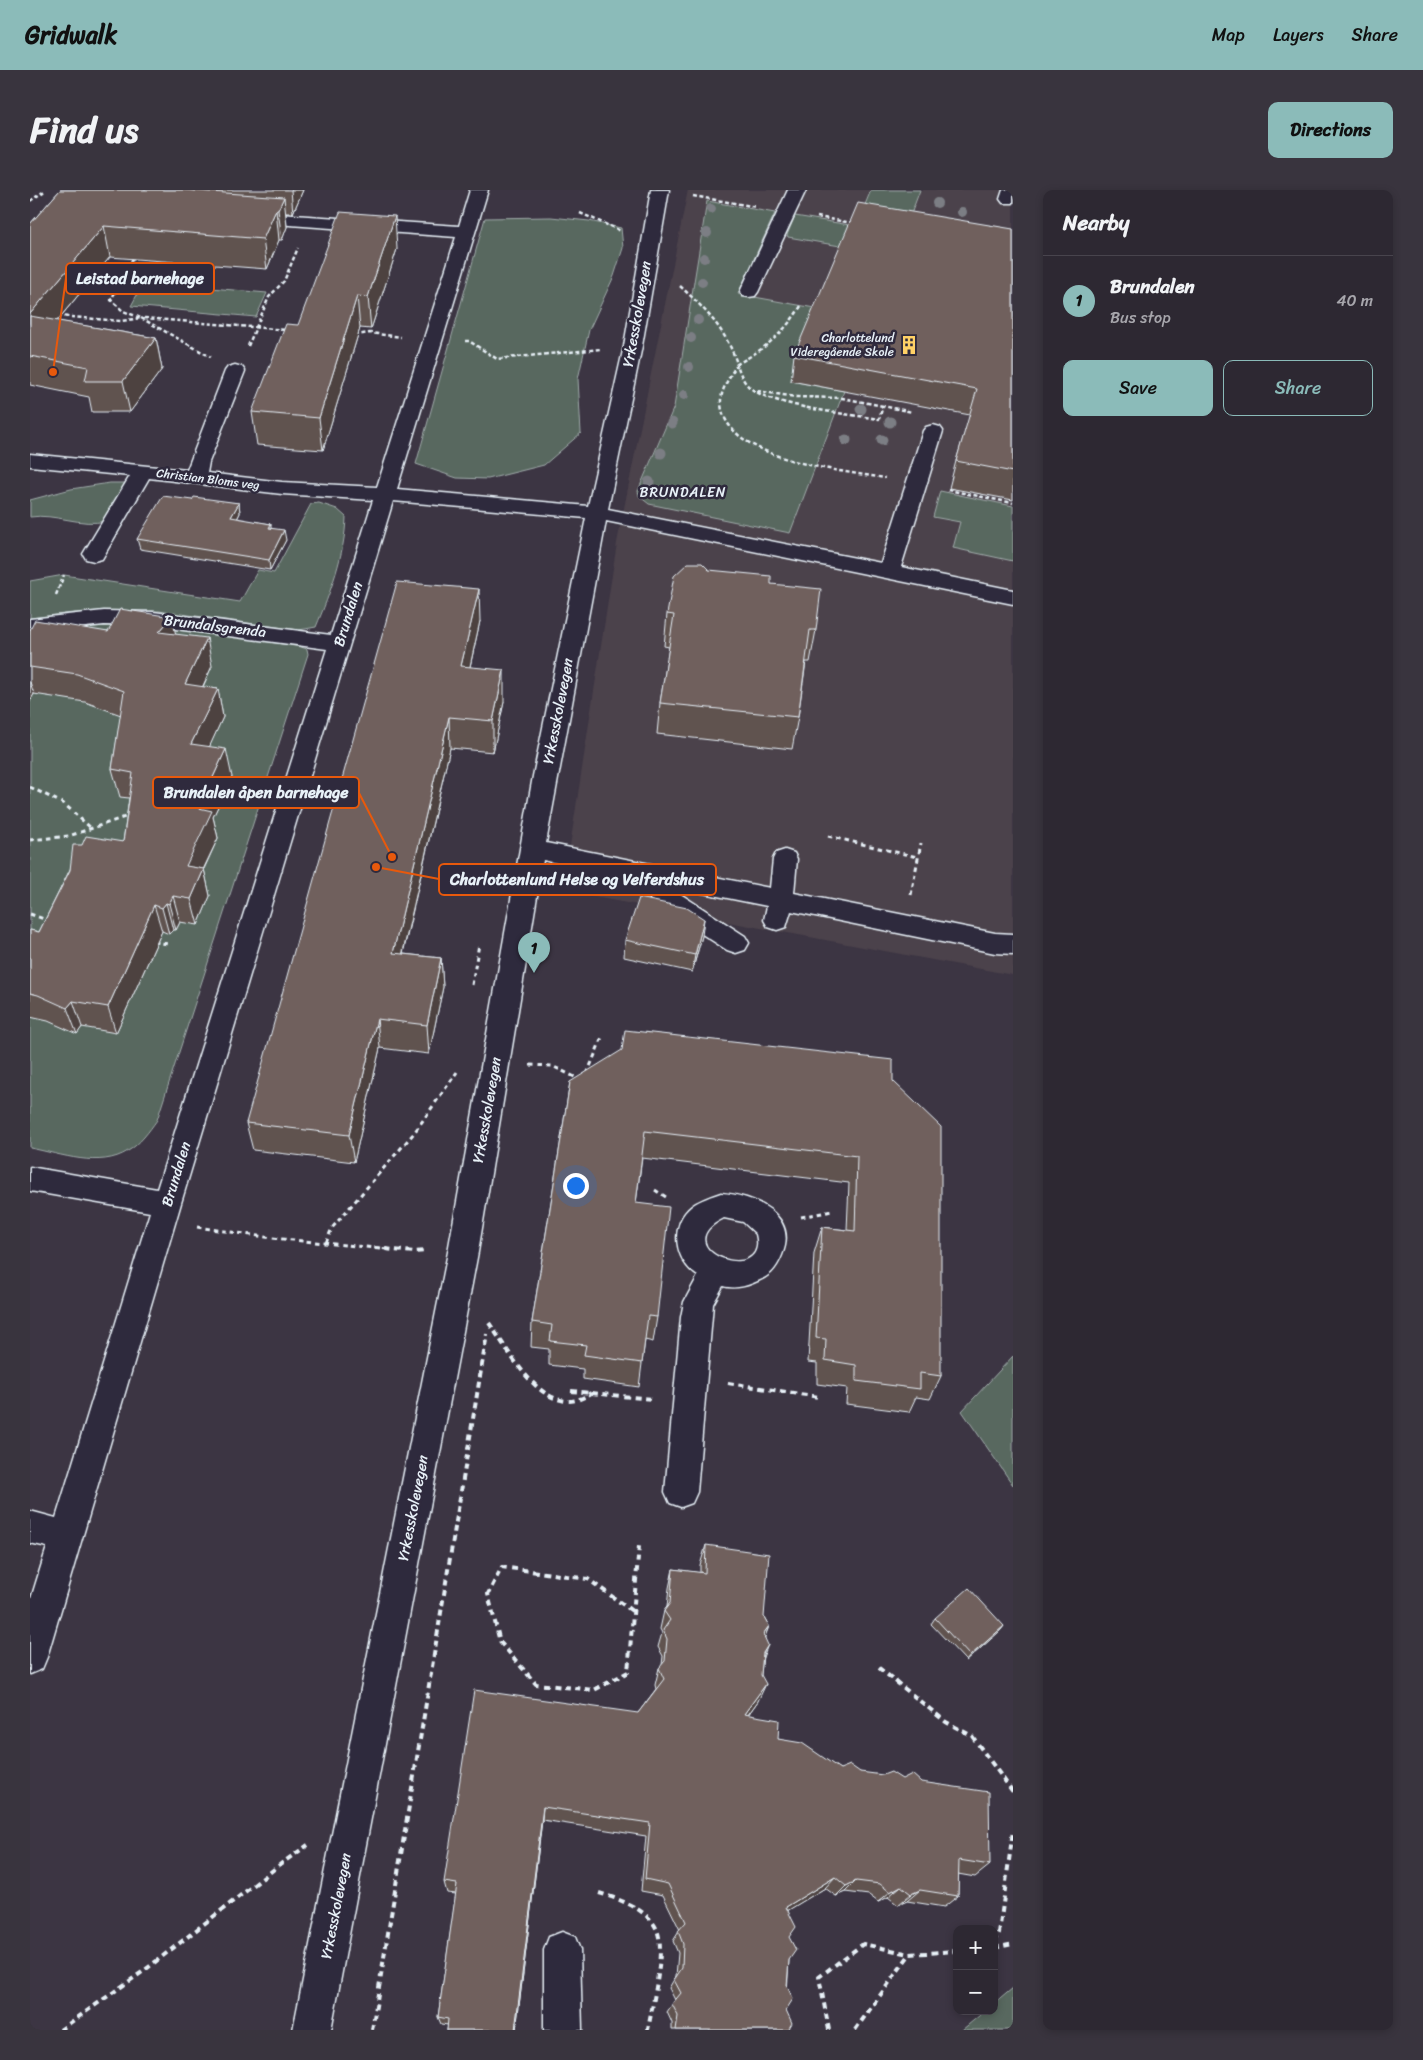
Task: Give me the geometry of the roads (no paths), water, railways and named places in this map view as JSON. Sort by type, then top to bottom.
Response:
[{"type":"street","name":"Brundalen","points":[[30,1657],[164,1213],[386,494],[431,340],[479,190]]},
{"type":"street","name":"Yrkesskolevegen","points":[[312,2030],[463,1252],[532,849],[597,513],[632,346],[660,190]]},
{"type":"street","points":[[749,292],[797,190]]},
{"type":"street","points":[[228,216],[466,232]]},
{"type":"street","points":[[196,478],[199,462],[235,371]]},
{"type":"street","points":[[889,572],[933,431]]},
{"type":"street","name":"Christian Bloms veg","points":[[30,460],[143,471],[282,488],[550,507],[597,513],[1013,597]]},
{"type":"street","points":[[94,554],[143,471]]},
{"type":"street","name":"Brundalsgrenda","points":[[30,626],[104,618],[153,619],[339,643]]},
{"type":"street","points":[[532,849],[644,871],[779,910],[890,929],[953,946],[995,943],[1013,944]]},
{"type":"street","points":[[779,910],[785,859]]},
{"type":"street","points":[[644,871],[661,895],[736,943]]},
{"type":"street","points":[[30,1178],[164,1213]]},
{"type":"street","points":[[681,1492],[689,1390],[699,1302],[716,1272]]},
{"type":"street","points":[[30,1527],[67,1537]]},
{"type":"street","points":[[562,1950],[564,2030]]},
{"type":"place","name":"Charlottelund Videregående Skole","points":[[909,345]]},
{"type":"place","name":"Leistad barnehage","points":[[53,372]]},
{"type":"place","name":"Brundalen åpen barnehage","points":[[392,857]]},
{"type":"place","name":"Charlottenlund Helse og Velferdshus","points":[[376,867]]},
{"type":"place","name":"Brundalen","points":[[534,973]]},
{"type":"district","name":"BRUNDALEN","points":[[683,492]]}]
